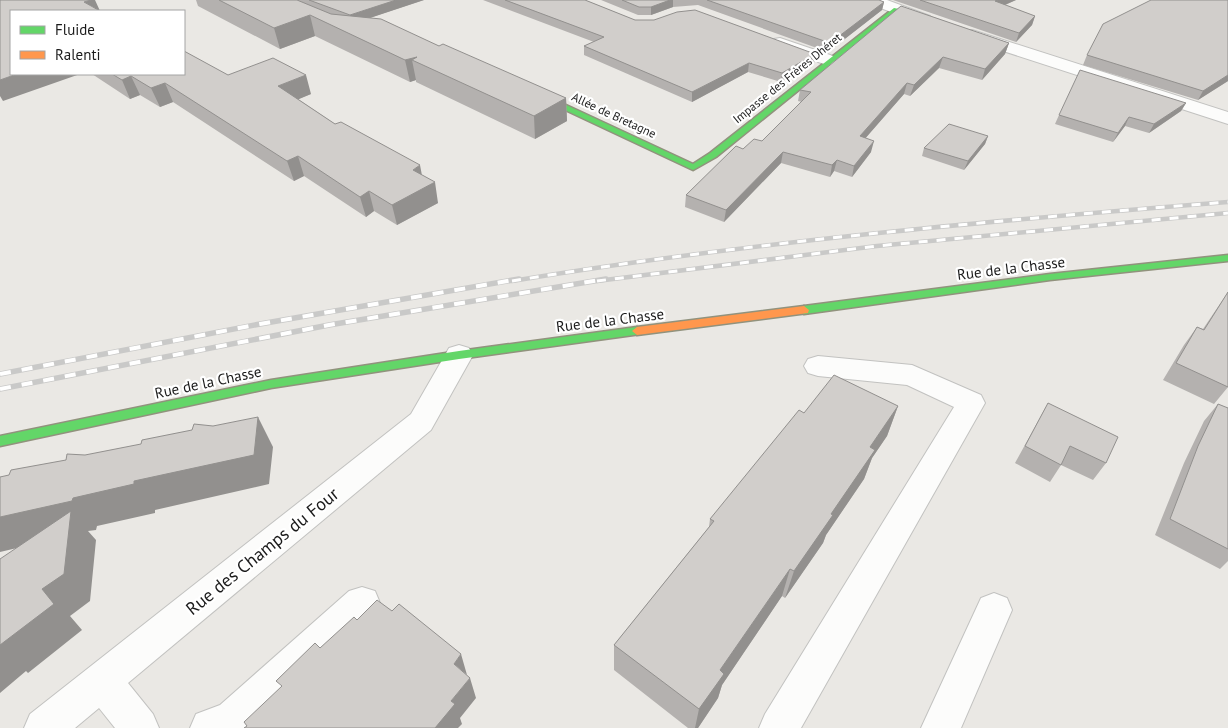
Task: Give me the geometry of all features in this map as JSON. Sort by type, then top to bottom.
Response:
[{"type":"street","points":[[872,0],[938,23]]},
{"type":"street","name":"Impasse des Frères Dhéret","points":[[693,167],[713,155],[896,9]]},
{"type":"street","points":[[956,29],[1065,67],[1228,118]]},
{"type":"street","points":[[768,38],[830,61]]},
{"type":"street","name":"Allée de Bretagne","points":[[524,89],[693,167]]},
{"type":"street","name":"Rue de la Chasse","points":[[0,441],[271,384],[459,355],[1050,277],[1228,258]]},
{"type":"street","name":"Rue des Champs du Four","points":[[44,728],[421,422],[459,355]]},
{"type":"street","points":[[779,728],[971,403],[912,375],[818,366]]},
{"type":"street","points":[[210,728],[232,722],[362,603]]},
{"type":"street","points":[[941,728],[994,610]]},
{"type":"street","points":[[102,680],[139,728]]},
{"type":"building","points":[[0,0],[91,0],[84,2],[98,10],[10,10],[10,75],[14,75],[0,80]]},
{"type":"building","points":[[219,0],[297,0],[331,14],[381,19],[439,46],[443,44],[566,98],[534,116],[412,60],[417,57],[405,60],[310,15],[274,28]]},
{"type":"building","points":[[309,0],[396,0],[350,15]]},
{"type":"building","points":[[505,0],[585,0],[635,20],[654,20],[677,12],[695,10],[815,54],[782,73],[749,63],[692,92],[584,46],[604,37]]},
{"type":"building","points":[[622,0],[670,0],[651,7],[639,7]]},
{"type":"building","points":[[707,0],[879,0],[884,2],[830,43]]},
{"type":"building","points":[[920,0],[998,0],[995,1],[1035,16],[1019,33]]},
{"type":"building","points":[[1151,0],[1228,0],[1228,75],[1203,91],[1087,55],[1103,24]]},
{"type":"building","points":[[901,6],[1009,43],[985,69],[943,57],[914,85],[907,83],[860,136],[874,141],[854,166],[837,160],[832,165],[783,152],[726,210],[686,195],[736,146],[743,149],[754,139],[762,141],[811,92],[800,90]]},
{"type":"building","points":[[185,52],[228,75],[273,58],[306,75],[278,86],[335,124],[341,122],[420,165],[413,170],[435,182],[392,205],[369,191],[360,197],[298,156],[287,161],[165,83],[151,88],[131,76],[122,80],[114,75],[185,75]]},
{"type":"building","points":[[1080,70],[1186,103],[1154,124],[1129,117],[1118,133],[1059,115]]},
{"type":"building","points":[[949,124],[988,136],[968,161],[924,148]]},
{"type":"building","points":[[1228,292],[1228,387],[1176,363],[1197,327],[1204,330]]},
{"type":"building","points":[[834,375],[898,406],[870,447],[875,450],[831,514],[833,515],[794,571],[790,569],[720,670],[724,674],[699,709],[614,645],[714,521],[710,519],[799,410],[804,413]]},
{"type":"building","points":[[1048,403],[1118,437],[1106,463],[1070,446],[1061,465],[1025,446]]},
{"type":"building","points":[[1218,404],[1228,408],[1228,549],[1170,519],[1198,446]]},
{"type":"building","points":[[258,417],[254,455],[134,481],[134,484],[73,498],[72,501],[0,517],[0,477],[9,475],[11,470],[66,460],[67,454],[85,455],[141,444],[142,440],[192,430],[194,424],[213,426]]},
{"type":"building","points":[[71,511],[64,574],[42,589],[54,604],[0,645],[0,559]]},
{"type":"building","points":[[377,600],[392,611],[399,604],[461,654],[454,664],[470,678],[451,701],[455,704],[435,728],[244,728],[247,726],[244,722],[282,686],[276,681],[315,643],[320,648],[354,617],[357,620]]},
{"type":"railway","points":[[512,281],[690,255],[869,234],[1228,202]]},
{"type":"railway","points":[[597,281],[877,246],[1228,213]]},
{"type":"railway","points":[[0,374],[260,324],[519,279]]},
{"type":"railway","points":[[0,389],[329,325],[606,279]]},
{"type":"traffic: fast","points":[[533,93],[693,167],[713,155],[896,9]]},
{"type":"traffic: fast","points":[[804,310],[1050,277],[1228,258]]},
{"type":"traffic: fast","points":[[0,441],[271,384],[459,355],[637,331]]},
{"type":"traffic: slow","points":[[637,331],[804,310]]}]
